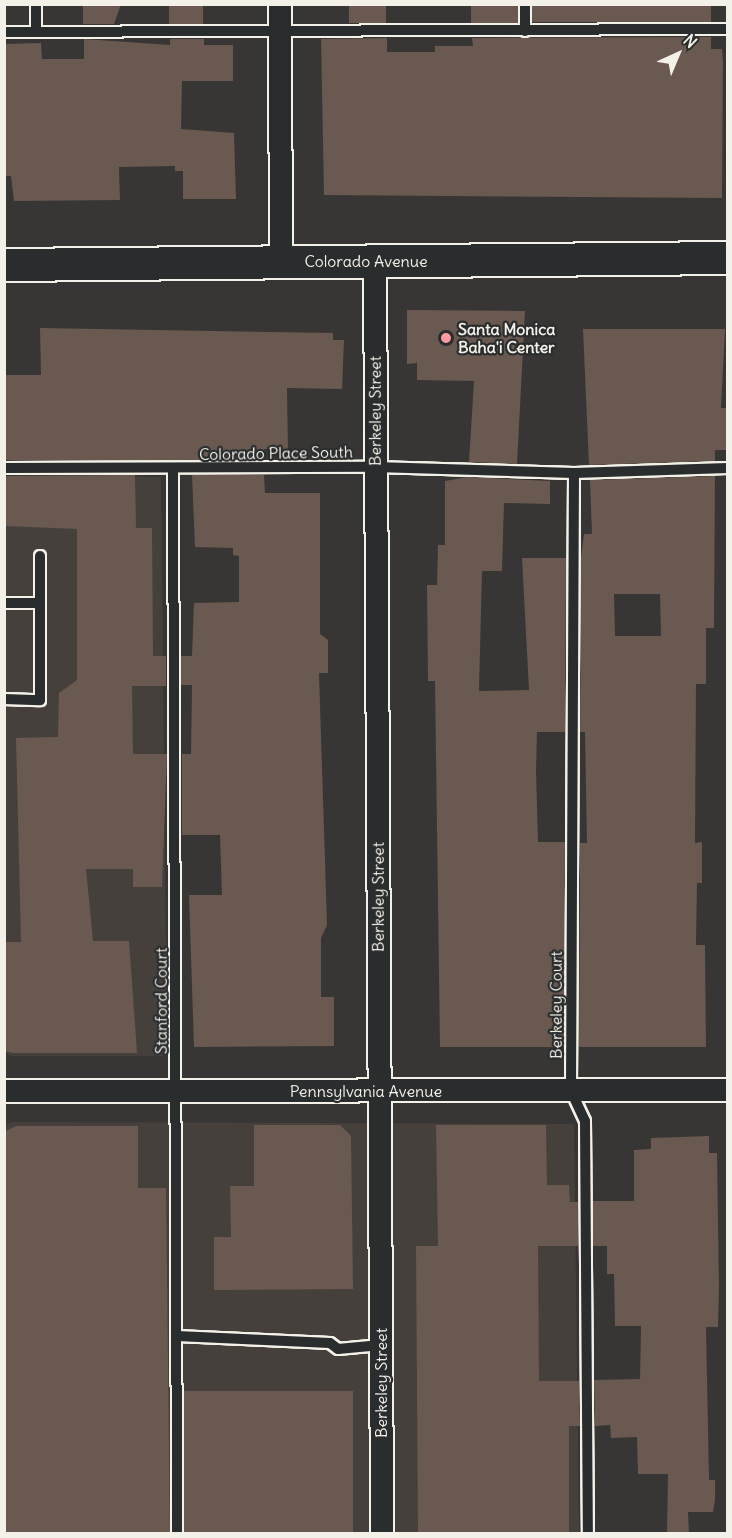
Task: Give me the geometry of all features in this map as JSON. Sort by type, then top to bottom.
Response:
[{"type":"street","points":[[280,4],[281,261]]},
{"type":"street","name":"Colorado Avenue","points":[[4,265],[728,258]]},
{"type":"street","name":"Berkeley Street","points":[[375,261],[382,1533]]},
{"type":"street","name":"Pennsylvania Avenue","points":[[4,1091],[728,1090]]},
{"type":"lane","points":[[36,4],[36,32]]},
{"type":"lane","points":[[525,4],[525,32]]},
{"type":"lane","points":[[4,32],[280,28],[525,32],[728,29]]},
{"type":"lane","name":"Colorado Place South","points":[[4,468],[375,467],[574,473],[728,468]]},
{"type":"lane","name":"Stanford Court","points":[[172,469],[177,1091],[177,1533]]},
{"type":"lane","name":"Berkeley Court","points":[[574,473],[571,1091],[585,1121],[588,1533]]},
{"type":"lane","points":[[4,699],[40,700],[39,556]]},
{"type":"lane","points":[[4,603],[40,603]]},
{"type":"lane","points":[[177,1336],[330,1343],[338,1349],[381,1345]]},
{"type":"shaded area","points":[[4,476],[161,477],[167,1056],[10,1056],[5,1051]]},
{"type":"shaded area","points":[[11,1122],[574,1124],[579,1533],[5,1533],[4,1127]]},
{"type":"building","points":[[83,4],[121,4],[114,24],[83,24]]},
{"type":"building","points":[[169,4],[203,4],[203,24],[169,24]]},
{"type":"building","points":[[349,4],[386,4],[386,23],[349,23]]},
{"type":"building","points":[[471,4],[518,4],[518,23],[471,23]]},
{"type":"building","points":[[532,4],[711,4],[711,22],[532,22]]},
{"type":"building","points":[[711,37],[711,49],[722,49],[723,61],[722,198],[324,195],[321,39],[387,38],[387,52],[435,52],[435,46],[473,46],[472,38]]},
{"type":"building","points":[[84,39],[170,45],[170,39],[204,39],[204,45],[233,45],[233,81],[182,81],[181,129],[234,133],[236,199],[183,199],[183,171],[175,171],[175,166],[119,167],[120,200],[14,201],[11,176],[4,176],[4,44],[41,43],[42,59],[84,59]]},
{"type":"building","points":[[407,310],[525,311],[517,464],[469,462],[474,381],[417,380],[417,363],[407,364]]},
{"type":"building","points":[[40,328],[333,333],[333,340],[344,340],[342,389],[287,388],[288,449],[264,449],[264,460],[4,460],[4,375],[41,375]]},
{"type":"building","points":[[583,329],[725,329],[721,408],[726,408],[726,450],[715,450],[715,461],[589,465]]},
{"type":"building","points":[[135,475],[136,528],[152,528],[153,656],[166,656],[166,686],[132,686],[133,754],[167,754],[162,887],[133,887],[133,869],[86,869],[93,941],[129,941],[137,1053],[14,1053],[4,1051],[4,942],[21,942],[16,738],[58,737],[59,693],[77,680],[77,529],[4,526],[4,476]]},
{"type":"building","points":[[192,475],[264,475],[265,493],[320,493],[320,634],[328,640],[328,673],[319,673],[327,925],[321,938],[321,997],[334,997],[334,1046],[194,1047],[189,895],[222,895],[220,835],[182,835],[182,754],[191,754],[192,685],[181,685],[181,656],[192,656],[194,603],[239,602],[239,556],[233,555],[233,548],[195,547]]},
{"type":"building","points":[[715,476],[714,628],[706,628],[706,684],[696,684],[695,843],[702,842],[702,883],[697,883],[696,945],[705,945],[706,1047],[579,1047],[580,843],[587,843],[585,732],[580,732],[581,558],[584,534],[592,534],[590,480]],"holes":[[[614,594],[660,594],[661,636],[615,636]]]},
{"type":"building","points":[[468,477],[550,481],[550,504],[504,503],[502,571],[482,571],[479,691],[529,690],[522,558],[566,558],[565,732],[537,732],[536,772],[538,842],[565,842],[564,1047],[440,1047],[435,681],[428,681],[427,585],[437,585],[438,545],[445,545],[445,481]]},
{"type":"building","points":[[254,1125],[340,1125],[351,1136],[353,1289],[214,1290],[214,1237],[231,1237],[230,1186],[254,1186]]},
{"type":"building","points":[[436,1125],[546,1125],[547,1185],[569,1185],[570,1202],[578,1202],[578,1246],[538,1246],[539,1381],[579,1381],[580,1426],[569,1426],[569,1533],[418,1533],[416,1246],[438,1246]]},
{"type":"building","points":[[16,1126],[138,1126],[138,1188],[166,1188],[170,1533],[4,1533],[4,1132]]},
{"type":"building","points":[[709,1136],[709,1153],[717,1153],[718,1327],[706,1327],[709,1480],[715,1480],[715,1500],[713,1512],[688,1512],[689,1533],[667,1533],[668,1474],[638,1474],[637,1437],[611,1438],[610,1425],[595,1426],[594,1380],[640,1379],[641,1326],[615,1326],[614,1274],[607,1274],[607,1246],[593,1246],[593,1201],[634,1201],[634,1150],[651,1149],[651,1138]]},
{"type":"building","points":[[184,1391],[353,1391],[353,1533],[184,1533]]},
{"type":"place","name":"Santa Monica Baha'i Center","points":[[446,338]]}]
